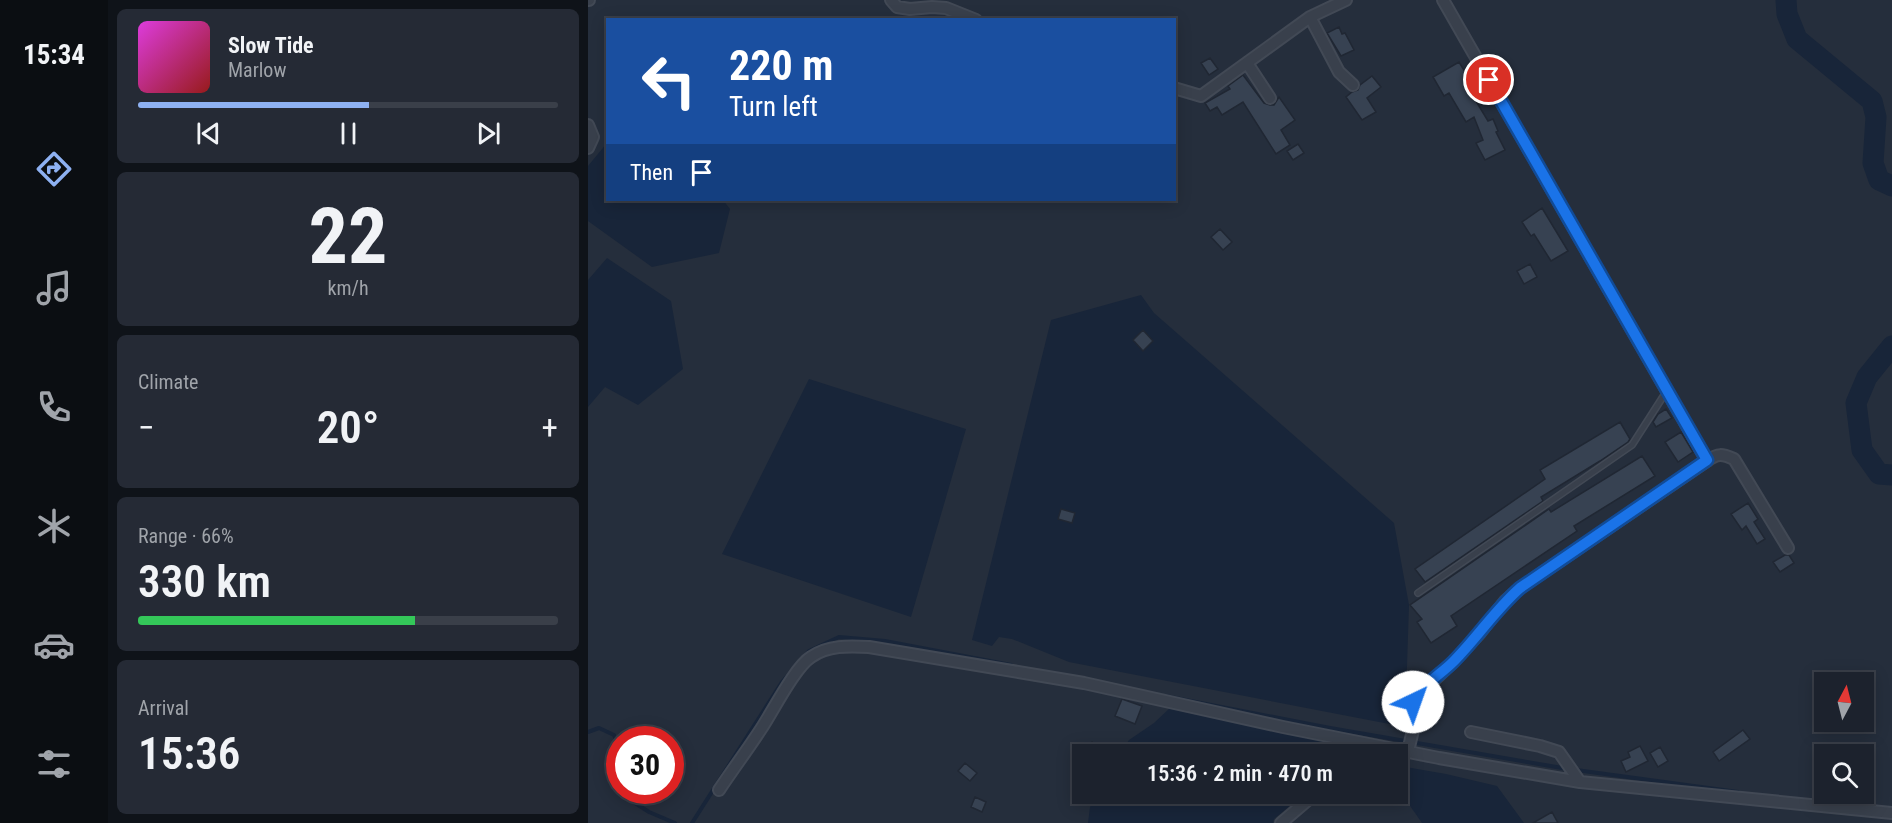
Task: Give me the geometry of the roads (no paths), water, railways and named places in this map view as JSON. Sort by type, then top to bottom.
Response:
[{"type":"street","points":[[891,0],[897,7],[946,8],[971,18]]},
{"type":"street","points":[[1176,89],[1201,96],[1310,17],[1346,0]]},
{"type":"street","points":[[1443,0],[1707,460]]},
{"type":"street","points":[[1310,17],[1339,72],[1353,85]]},
{"type":"street","points":[[1247,63],[1270,98]]},
{"type":"street","points":[[588,125],[593,137],[588,148]]},
{"type":"street","points":[[1788,548],[1734,459],[1716,454],[1553,565],[1505,601],[1480,633],[1413,702],[1415,722],[1410,745],[1439,758],[1577,777],[1892,813]]},
{"type":"street","points":[[719,790],[793,678],[809,658],[826,649],[849,646],[1084,683],[1368,744]]},
{"type":"street","points":[[1471,732],[1540,746],[1558,752],[1577,777]]},
{"type":"street","points":[[1281,823],[1303,804]]},
{"type":"lane","points":[[1418,593],[1562,496],[1632,445],[1666,392]]},
{"type":"water","points":[[606,144],[606,201],[724,201],[730,209],[719,253],[652,267],[588,221],[588,166]]},
{"type":"water","points":[[607,258],[671,301],[683,369],[638,405],[605,387],[588,407],[588,280]]},
{"type":"water","points":[[1141,295],[1154,313],[1394,523],[1409,605],[1405,727],[1069,662],[1012,639],[999,637],[992,646],[972,640],[1051,320]]},
{"type":"water","points":[[809,379],[966,429],[911,617],[722,554]]},
{"type":"water","points":[[1171,707],[1340,743],[1126,744]]},
{"type":"water","points":[[1408,767],[1497,786],[1524,823],[1422,823],[1408,803]]},
{"type":"water","points":[[1092,804],[1292,804],[1274,819],[1273,823],[1088,823]]},
{"type":"waterway","points":[[1786,0],[1787,14],[1797,39],[1872,101],[1876,117],[1873,163],[1879,180],[1892,186]]},
{"type":"waterway","points":[[1892,346],[1867,377],[1856,403],[1862,450],[1879,474],[1892,475]]},
{"type":"waterway","points":[[805,656],[809,651],[839,637],[885,641],[1011,665]]},
{"type":"waterway","points":[[692,823],[790,673]]},
{"type":"waterway","points":[[1165,696],[1330,728],[1568,769]]},
{"type":"waterway","points":[[588,732],[599,728],[606,731]]},
{"type":"waterway","points":[[1576,770],[1738,792]]},
{"type":"waterway","points":[[637,804],[675,823]]}]
